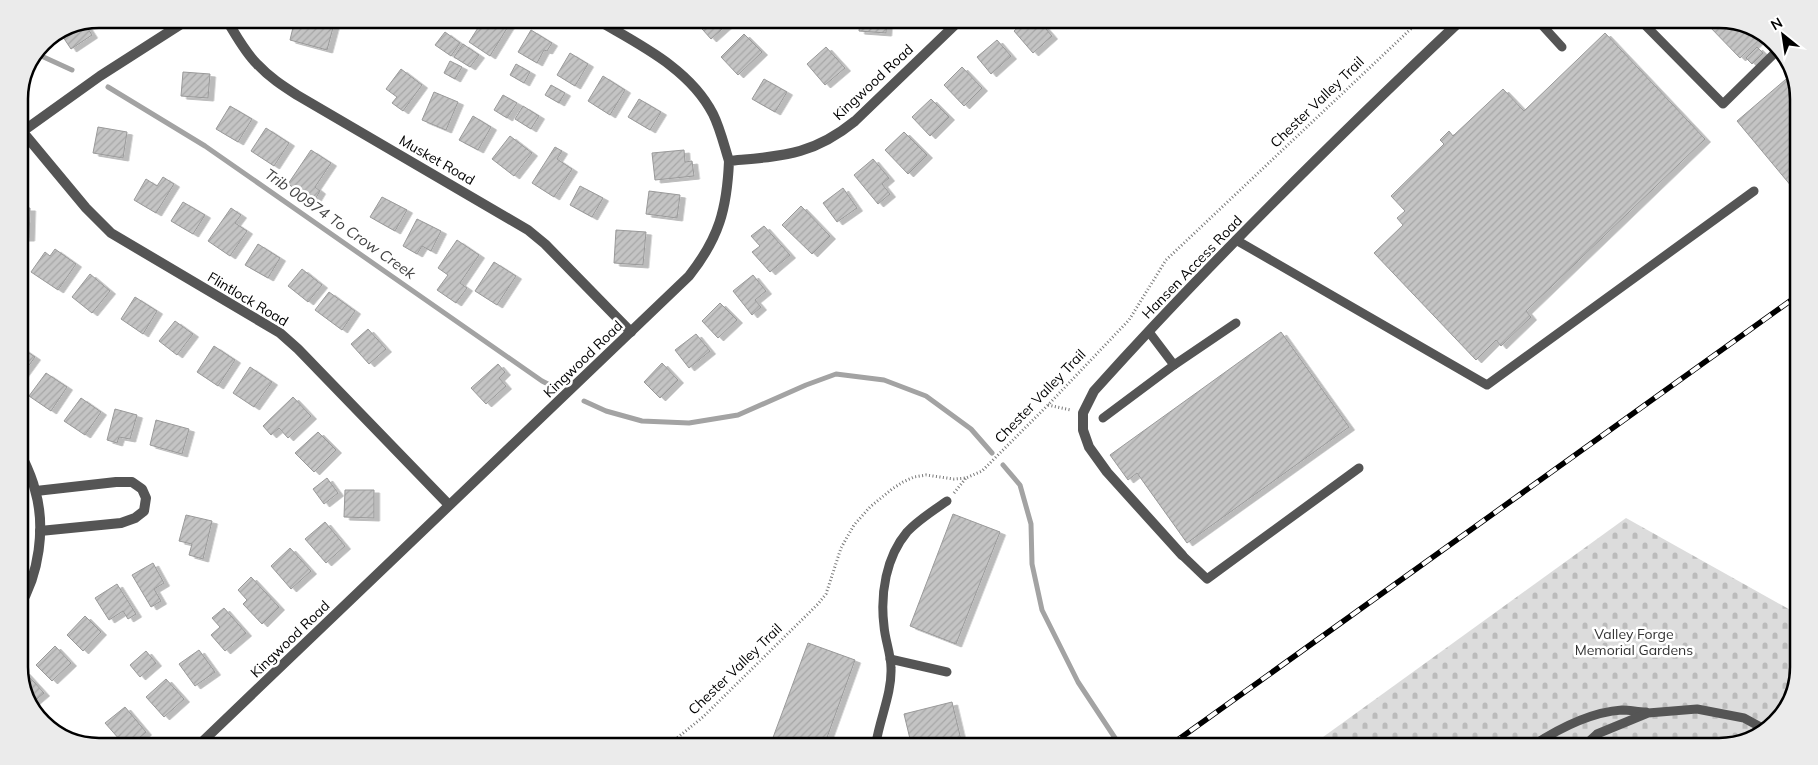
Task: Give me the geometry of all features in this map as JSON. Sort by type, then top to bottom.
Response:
[{"type":"street","points":[[28,126],[100,76],[175,28]]},
{"type":"street","name":"Musket Road","points":[[231,28],[244,49],[276,81],[528,230],[545,244],[632,332]]},
{"type":"street","points":[[612,28],[666,62],[694,87],[712,113],[729,161]]},
{"type":"street","name":"Kingwood Road","points":[[206,738],[689,276],[704,257],[715,236],[728,190],[729,161],[795,154],[818,146],[838,134],[855,120],[950,28]]},
{"type":"street","name":"Hansen Access Road","points":[[1083,412],[1094,391],[1236,240],[1358,117],[1452,28]]},
{"type":"street","name":"Flintlock Road","points":[[28,141],[98,222],[127,244],[280,333],[298,349],[449,505]]},
{"type":"street","points":[[1083,412],[1083,430],[1090,447],[1107,472],[1182,555]]},
{"type":"street","points":[[28,468],[36,490],[40,530],[37,557],[28,588]]},
{"type":"street","points":[[36,490],[132,482],[142,489],[146,498],[144,511],[136,518],[121,523],[40,530]]},
{"type":"lane","points":[[1544,28],[1562,48]]},
{"type":"lane","points":[[1648,28],[1723,104],[1768,60]]},
{"type":"lane","points":[[1236,240],[1486,385],[1754,191]]},
{"type":"lane","points":[[1103,418],[1174,365],[1236,323]]},
{"type":"lane","points":[[1149,332],[1174,365]]},
{"type":"lane","points":[[1182,555],[1207,579],[1359,468]]},
{"type":"lane","points":[[877,738],[889,690],[891,668],[882,605],[889,563],[898,544],[909,530],[947,501]]},
{"type":"lane","points":[[890,658],[947,672]]},
{"type":"lane","points":[[1546,738],[1566,727],[1598,714],[1623,710],[1648,713],[1697,709],[1744,718],[1759,726]]},
{"type":"lane","points":[[1593,738],[1597,734],[1648,713]]},
{"type":"path","name":"Chester Valley Trail","points":[[677,738],[703,717],[818,604],[826,594],[841,548],[854,525],[870,507],[892,489],[914,477],[926,475],[966,478],[982,471],[1129,320],[1166,260],[1412,28]]},
{"type":"path","points":[[1048,405],[1083,412]]},
{"type":"path","points":[[947,501],[966,478]]},
{"type":"green space","name":"Valley Forge Memorial Gardens","points":[[1626,518],[1790,610],[1790,666],[1785,694],[1773,713],[1766,720],[1759,726],[1742,734],[1720,738],[1322,738]]},
{"type":"building","points":[[293,28],[333,28],[327,50],[290,40]]},
{"type":"building","points":[[478,28],[507,28],[490,56],[469,42]]},
{"type":"building","points":[[701,28],[723,28],[711,39]]},
{"type":"building","points":[[859,28],[886,28],[886,33],[859,31]]},
{"type":"building","points":[[1017,28],[1045,28],[1052,36],[1033,53],[1014,31]]},
{"type":"building","points":[[1711,28],[1733,29],[1747,33],[1758,39],[1740,58]]},
{"type":"building","points":[[88,29],[92,35],[71,49],[63,37]]},
{"type":"building","points":[[531,30],[552,43],[547,51],[544,50],[537,63],[518,52]]},
{"type":"building","points":[[445,32],[460,43],[451,56],[435,45]]},
{"type":"building","points":[[1605,33],[1705,139],[1526,311],[1531,317],[1501,346],[1496,340],[1476,360],[1374,253],[1403,225],[1397,218],[1405,211],[1391,196],[1444,144],[1440,140],[1449,131],[1453,136],[1503,89],[1524,111]]},
{"type":"building","points":[[744,34],[762,52],[738,75],[721,57]]},
{"type":"building","points":[[997,40],[1011,56],[991,74],[977,57]]},
{"type":"building","points":[[463,44],[479,55],[470,67],[454,57]]},
{"type":"building","points":[[826,47],[845,68],[825,85],[807,64]]},
{"type":"building","points":[[1758,48],[1758,58],[1752,64],[1746,58]]},
{"type":"building","points":[[570,53],[588,64],[575,86],[557,75]]},
{"type":"building","points":[[450,61],[462,67],[455,79],[444,73]]},
{"type":"building","points":[[516,64],[530,72],[524,83],[510,75]]},
{"type":"building","points":[[962,67],[982,88],[964,106],[944,85]]},
{"type":"building","points":[[401,69],[422,85],[403,111],[392,103],[397,97],[386,89]]},
{"type":"building","points":[[183,72],[210,74],[208,98],[181,96]]},
{"type":"building","points":[[603,76],[625,90],[610,115],[588,101]]},
{"type":"building","points":[[1787,78],[1790,94],[1790,185],[1737,121]]},
{"type":"building","points":[[764,79],[787,92],[775,112],[752,99]]},
{"type":"building","points":[[551,85],[565,93],[559,103],[545,95]]},
{"type":"building","points":[[434,92],[458,102],[446,130],[422,120]]},
{"type":"building","points":[[503,95],[517,103],[507,118],[494,110]]},
{"type":"building","points":[[639,99],[661,112],[650,130],[628,117]]},
{"type":"building","points":[[931,99],[949,117],[930,136],[912,117]]},
{"type":"building","points":[[230,106],[252,119],[238,142],[216,129]]},
{"type":"building","points":[[523,106],[539,116],[531,129],[515,119]]},
{"type":"building","points":[[473,116],[491,127],[478,150],[459,140]]},
{"type":"building","points":[[98,127],[127,132],[123,158],[93,153]]},
{"type":"building","points":[[266,128],[289,143],[274,166],[251,151]]},
{"type":"building","points":[[904,132],[927,155],[908,174],[885,150]]},
{"type":"building","points":[[510,136],[532,153],[514,176],[492,159]]},
{"type":"building","points":[[555,147],[562,151],[557,159],[572,169],[554,197],[532,183]]},
{"type":"building","points":[[311,150],[331,163],[315,187],[320,191],[314,201],[288,184]]},
{"type":"building","points":[[684,150],[685,162],[692,161],[694,176],[655,180],[652,153]]},
{"type":"building","points":[[873,159],[889,178],[882,184],[890,194],[878,204],[854,175]]},
{"type":"building","points":[[163,177],[174,184],[156,213],[134,200],[146,179],[157,186]]},
{"type":"building","points":[[580,186],[603,198],[592,217],[570,205]]},
{"type":"building","points":[[843,188],[857,208],[837,222],[823,203]]},
{"type":"building","points":[[649,191],[680,195],[677,218],[646,214]]},
{"type":"building","points":[[382,197],[407,210],[395,231],[370,217]]},
{"type":"building","points":[[183,202],[205,215],[193,234],[171,221]]},
{"type":"building","points":[[801,206],[830,236],[812,254],[782,225]]},
{"type":"building","points":[[28,208],[30,208],[29,238]]},
{"type":"building","points":[[231,208],[241,215],[235,223],[247,231],[230,256],[208,241]]},
{"type":"building","points":[[417,219],[441,231],[431,251],[422,246],[417,254],[403,246]]},
{"type":"building","points":[[764,226],[790,255],[770,272],[752,252],[760,246],[751,236]]},
{"type":"building","points":[[616,230],[646,232],[643,265],[614,263]]},
{"type":"building","points":[[457,240],[479,255],[460,283],[467,288],[456,303],[437,290],[448,275],[438,268]]},
{"type":"building","points":[[258,244],[280,258],[268,278],[245,265]]},
{"type":"building","points":[[55,249],[76,264],[58,290],[31,272],[45,252],[50,256]]},
{"type":"building","points":[[494,262],[516,276],[497,305],[475,291]]},
{"type":"building","points":[[302,269],[322,285],[308,302],[288,286]]},
{"type":"building","points":[[90,274],[110,291],[92,313],[72,297]]},
{"type":"building","points":[[753,275],[766,291],[755,300],[761,307],[752,315],[733,291]]},
{"type":"building","points":[[329,292],[355,311],[342,330],[315,310]]},
{"type":"building","points":[[135,297],[157,311],[143,334],[121,319]]},
{"type":"building","points":[[720,303],[737,320],[718,338],[702,321]]},
{"type":"building","points":[[175,321],[193,334],[177,355],[159,341]]},
{"type":"building","points":[[368,329],[386,349],[369,364],[351,344]]},
{"type":"building","points":[[1281,332],[1349,427],[1187,543],[1137,473],[1128,480],[1110,455]]},
{"type":"building","points":[[696,334],[710,351],[689,368],[675,350]]},
{"type":"building","points":[[214,346],[235,360],[218,386],[197,372]]},
{"type":"building","points":[[28,352],[35,357],[28,367]]},
{"type":"building","points":[[662,363],[678,380],[660,398],[644,382]]},
{"type":"building","points":[[498,364],[505,372],[499,378],[506,386],[486,404],[471,388]]},
{"type":"building","points":[[250,367],[272,382],[254,407],[233,393]]},
{"type":"building","points":[[46,373],[67,387],[51,411],[29,396]]},
{"type":"building","points":[[293,397],[311,416],[288,438],[279,428],[271,435],[263,426]]},
{"type":"building","points":[[81,398],[101,412],[85,435],[64,421]]},
{"type":"building","points":[[115,409],[137,415],[130,439],[119,437],[117,443],[107,440]]},
{"type":"building","points":[[156,420],[189,429],[182,454],[150,445]]},
{"type":"building","points":[[318,432],[336,450],[314,472],[295,453]]},
{"type":"building","points":[[327,478],[338,493],[324,504],[313,489]]},
{"type":"building","points":[[345,490],[374,490],[374,518],[344,517]]},
{"type":"building","points":[[953,514],[1000,532],[956,644],[910,626]]},
{"type":"building","points":[[186,515],[212,521],[203,559],[189,555],[192,544],[179,541]]},
{"type":"building","points":[[325,522],[345,546],[326,563],[305,539]]},
{"type":"building","points":[[290,548],[311,571],[291,589],[271,566]]},
{"type":"building","points":[[153,563],[164,583],[154,589],[161,601],[151,607],[132,575]]},
{"type":"building","points":[[251,577],[279,607],[262,624],[243,604],[247,600],[238,590]]},
{"type":"building","points":[[117,584],[136,614],[128,619],[123,611],[109,620],[95,598]]},
{"type":"building","points":[[224,608],[246,633],[225,651],[211,635],[220,627],[212,618]]},
{"type":"building","points":[[85,616],[101,632],[83,651],[67,635]]},
{"type":"building","points":[[808,643],[855,660],[827,738],[773,738]]},
{"type":"building","points":[[55,646],[71,663],[52,681],[36,665]]},
{"type":"building","points":[[199,650],[215,672],[195,686],[179,664]]},
{"type":"building","points":[[146,651],[156,663],[140,677],[130,665]]},
{"type":"building","points":[[29,676],[44,693],[36,700],[31,689]]},
{"type":"building","points":[[166,679],[184,699],[164,717],[146,697]]},
{"type":"building","points":[[952,702],[961,738],[910,738],[904,714]]},
{"type":"building","points":[[125,707],[146,732],[139,738],[118,738],[105,723]]},
{"type":"waterway","name":"Trib 00974 To Crow Creek","points":[[41,56],[72,70]]},
{"type":"waterway","name":"Trib 00974 To Crow Creek","points":[[108,87],[205,146],[542,381],[554,387]]},
{"type":"waterway","name":"Trib 00974 To Crow Creek","points":[[584,401],[606,411],[642,421],[689,423],[738,415],[836,374],[884,380],[926,396],[971,429],[992,453]]},
{"type":"waterway","name":"Trib 00974 To Crow Creek","points":[[1003,465],[1020,485],[1031,524],[1032,564],[1042,610],[1078,682],[1115,738]]},
{"type":"railway","points":[[1180,738],[1790,301]]}]
